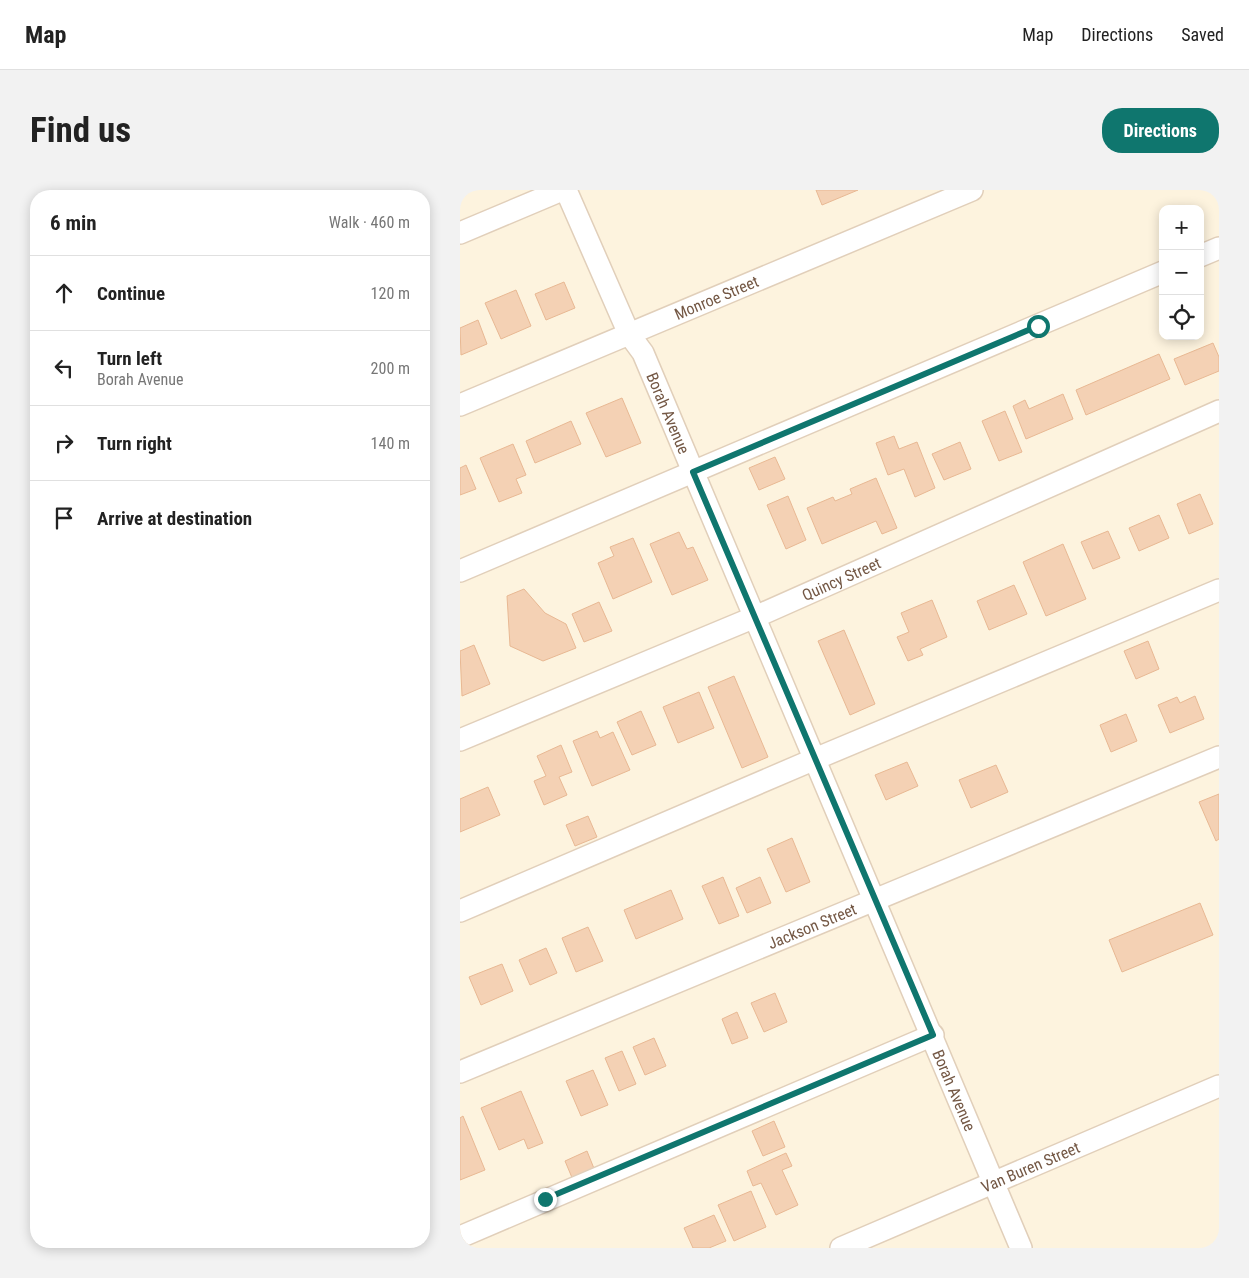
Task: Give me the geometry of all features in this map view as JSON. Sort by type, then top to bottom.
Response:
[{"type":"street","points":[[460,233],[564,190]]},
{"type":"street","name":"Borah Avenue","points":[[564,190],[629,334],[643,353],[933,1035],[1021,1248]]},
{"type":"street","name":"Monroe Street","points":[[460,405],[972,190]]},
{"type":"street","points":[[1204,254],[1219,248]]},
{"type":"street","points":[[460,571],[1159,274]]},
{"type":"street","name":"Quincy Street","points":[[460,740],[755,616],[1219,411]]},
{"type":"street","points":[[460,911],[815,759],[1219,590]]},
{"type":"street","name":"Jackson Street","points":[[460,1072],[874,898],[1219,757]]},
{"type":"street","points":[[460,1237],[933,1035]]},
{"type":"street","name":"Van Buren Street","points":[[841,1248],[1219,1086]]},
{"type":"building","points":[[816,190],[858,190],[822,205]]},
{"type":"building","points":[[564,282],[575,308],[546,320],[535,294]]},
{"type":"building","points":[[516,290],[531,326],[501,339],[485,303]]},
{"type":"building","points":[[478,320],[487,344],[461,355],[460,328]]},
{"type":"building","points":[[1213,343],[1219,357],[1219,371],[1185,385],[1174,359]]},
{"type":"building","points":[[1159,354],[1170,379],[1086,415],[1076,390]]},
{"type":"building","points":[[1063,394],[1073,419],[1026,439],[1013,406],[1025,400],[1029,409]]},
{"type":"building","points":[[622,398],[641,443],[606,457],[586,413]]},
{"type":"building","points":[[1005,411],[1022,452],[999,461],[982,421]]},
{"type":"building","points":[[571,421],[581,444],[535,463],[526,441]]},
{"type":"building","points":[[894,436],[899,449],[917,442],[935,488],[915,497],[904,469],[888,475],[876,443]]},
{"type":"building","points":[[960,442],[971,469],[944,480],[932,454]]},
{"type":"building","points":[[513,444],[526,475],[516,479],[522,493],[499,502],[480,458]]},
{"type":"building","points":[[775,457],[785,479],[759,490],[749,468]]},
{"type":"building","points":[[466,465],[476,489],[460,495],[460,468]]},
{"type":"building","points":[[876,478],[897,528],[882,534],[876,521],[822,544],[807,508],[833,497],[835,501],[852,494],[850,489]]},
{"type":"building","points":[[1200,494],[1213,524],[1189,534],[1177,504]]},
{"type":"building","points":[[788,496],[806,540],[786,549],[767,505]]},
{"type":"building","points":[[1159,515],[1169,538],[1139,551],[1129,528]]},
{"type":"building","points":[[1108,531],[1120,558],[1093,569],[1081,542]]},
{"type":"building","points":[[679,532],[687,549],[693,547],[708,580],[672,595],[650,544]]},
{"type":"building","points":[[633,538],[652,582],[613,599],[598,563],[614,556],[610,547]]},
{"type":"building","points":[[1063,544],[1086,599],[1046,616],[1023,562]]},
{"type":"building","points":[[1014,585],[1027,614],[989,630],[977,601]]},
{"type":"building","points":[[524,589],[545,613],[566,624],[576,648],[543,661],[510,646],[507,596]]},
{"type":"building","points":[[932,600],[947,637],[920,649],[923,655],[908,661],[897,637],[909,632],[901,613]]},
{"type":"building","points":[[599,602],[612,631],[584,642],[572,614]]},
{"type":"building","points":[[844,630],[875,704],[850,715],[818,641]]},
{"type":"building","points":[[1148,641],[1159,669],[1136,679],[1124,651]]},
{"type":"building","points":[[474,645],[490,684],[462,696],[460,651]]},
{"type":"building","points":[[734,676],[768,757],[742,768],[708,687]]},
{"type":"building","points":[[699,692],[714,728],[678,743],[663,707]]},
{"type":"building","points":[[1195,696],[1204,719],[1170,733],[1158,705],[1177,697],[1180,703]]},
{"type":"building","points":[[641,711],[656,745],[632,755],[617,722]]},
{"type":"building","points":[[1126,714],[1137,741],[1111,752],[1100,725]]},
{"type":"building","points":[[597,731],[600,738],[613,732],[630,770],[592,786],[573,741]]},
{"type":"building","points":[[561,745],[572,772],[559,777],[567,795],[544,805],[534,781],[546,776],[537,756]]},
{"type":"building","points":[[907,762],[918,786],[886,800],[875,775]]},
{"type":"building","points":[[996,765],[1008,792],[971,808],[959,780]]},
{"type":"building","points":[[488,787],[500,815],[460,832],[460,799]]},
{"type":"building","points":[[1219,794],[1219,839],[1216,841],[1199,802]]},
{"type":"building","points":[[588,816],[597,837],[575,846],[566,825]]},
{"type":"building","points":[[792,838],[810,882],[786,892],[767,849]]},
{"type":"building","points":[[723,877],[739,916],[719,924],[702,886]]},
{"type":"building","points":[[760,877],[771,903],[747,913],[736,888]]},
{"type":"building","points":[[671,890],[683,919],[636,939],[624,910]]},
{"type":"building","points":[[1200,903],[1213,935],[1122,972],[1109,940]]},
{"type":"building","points":[[588,927],[603,961],[576,972],[562,938]]},
{"type":"building","points":[[546,948],[557,973],[530,985],[519,960]]},
{"type":"building","points":[[502,964],[513,991],[481,1005],[469,977]]},
{"type":"building","points":[[775,993],[787,1022],[764,1032],[751,1003]]},
{"type":"building","points":[[737,1012],[748,1038],[732,1044],[722,1019]]},
{"type":"building","points":[[654,1038],[666,1066],[645,1075],[633,1047]]},
{"type":"building","points":[[622,1051],[636,1084],[619,1091],[605,1058]]},
{"type":"building","points":[[593,1070],[608,1105],[581,1116],[566,1081]]},
{"type":"building","points":[[521,1091],[543,1143],[528,1149],[524,1139],[499,1150],[481,1108]]},
{"type":"building","points":[[463,1116],[485,1170],[460,1180],[460,1118]]},
{"type":"building","points":[[774,1121],[785,1147],[763,1156],[752,1131]]},
{"type":"building","points":[[587,1151],[595,1171],[573,1180],[565,1161]]},
{"type":"building","points":[[786,1153],[792,1166],[782,1170],[798,1205],[776,1215],[761,1183],[753,1186],[747,1171]]},
{"type":"building","points":[[751,1191],[766,1227],[734,1241],[718,1205]]},
{"type":"building","points":[[714,1215],[726,1241],[709,1248],[693,1248],[684,1228]]},
{"type":"route","points":[[545,1199],[933,1035],[693,472],[1038,326]]}]
